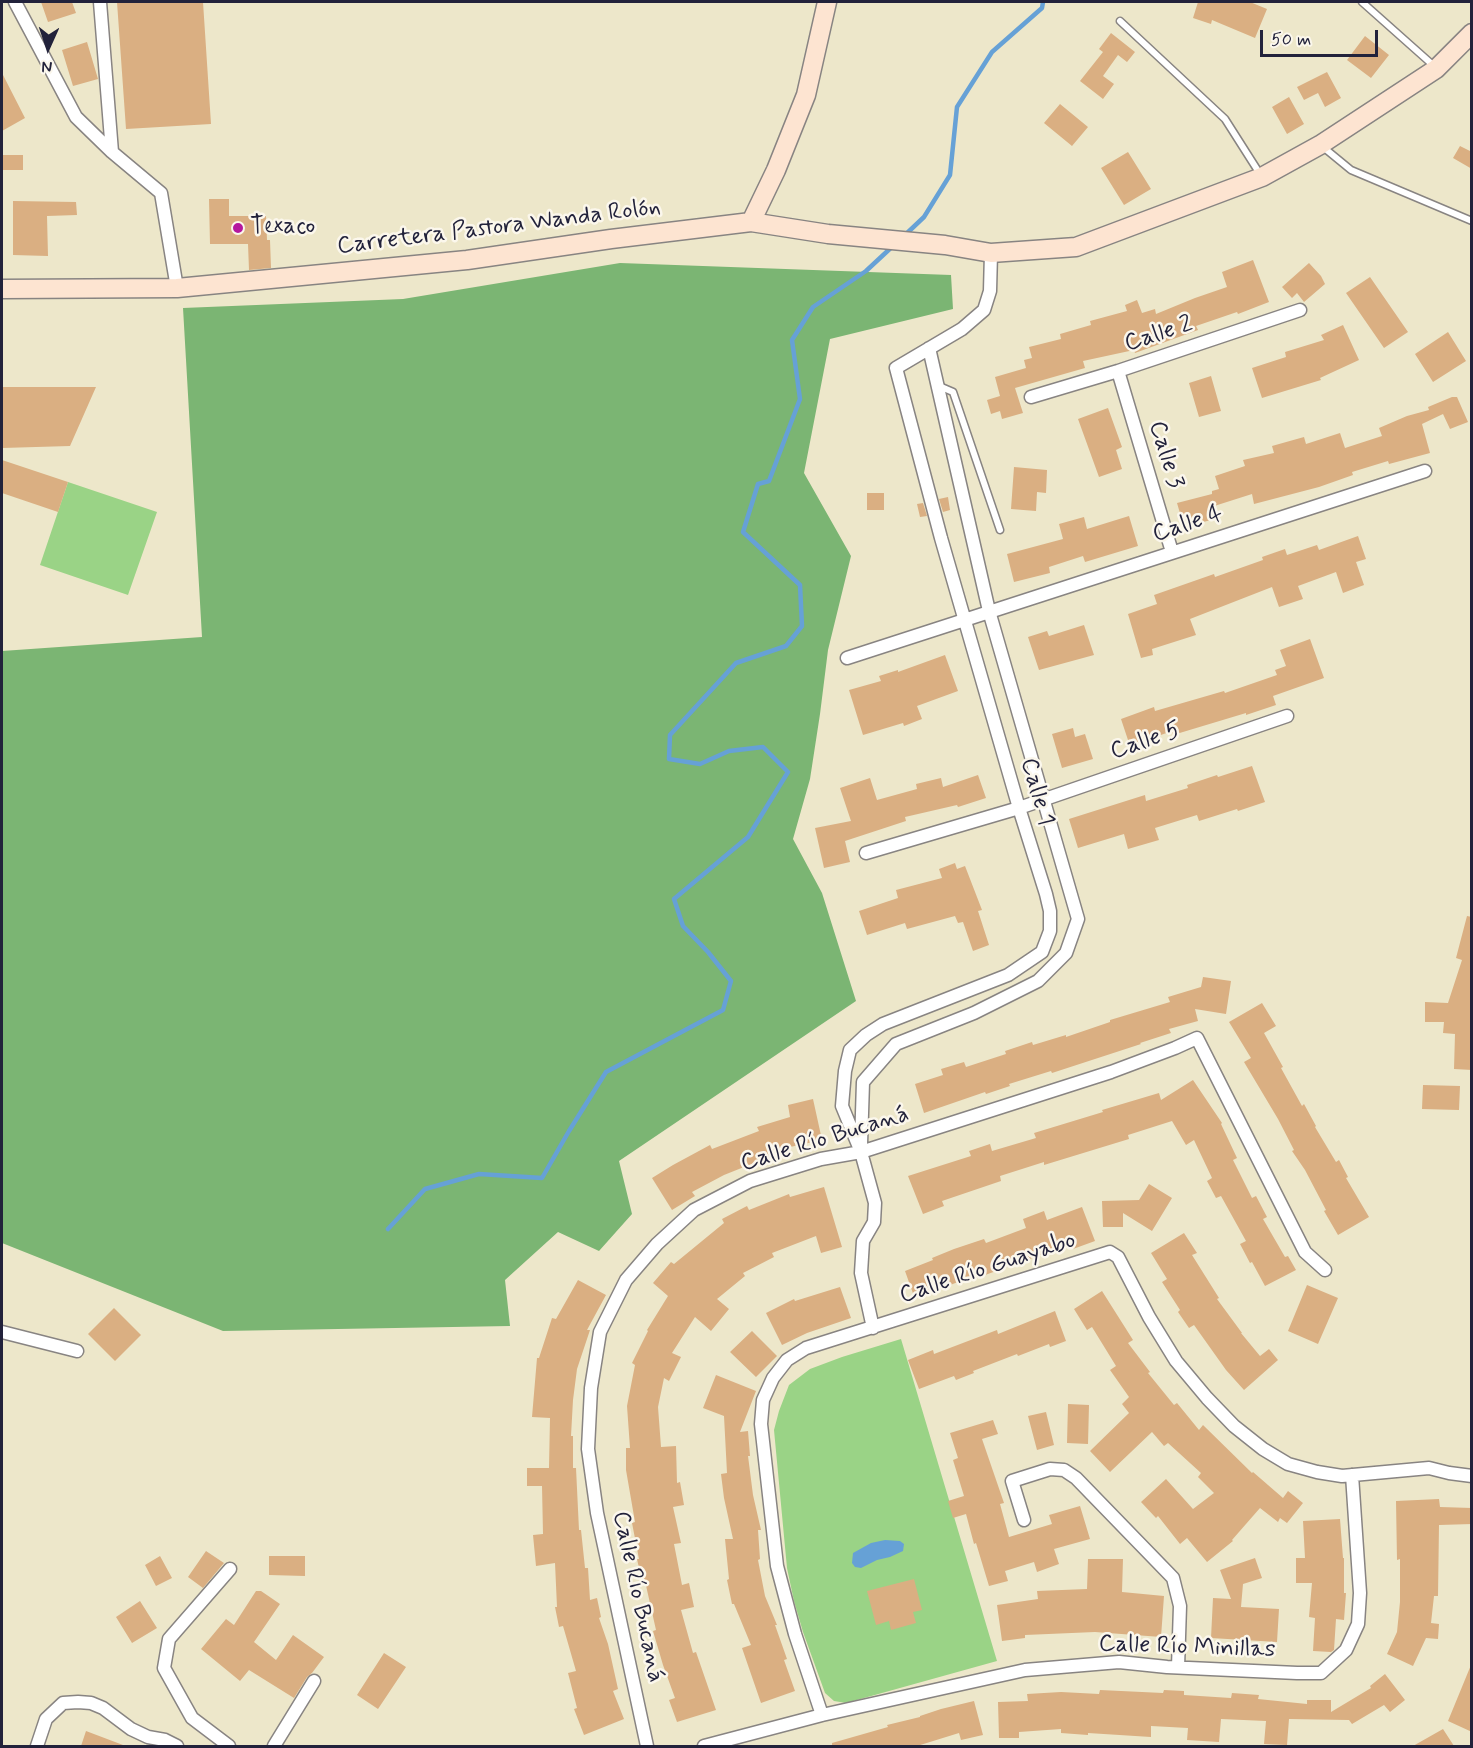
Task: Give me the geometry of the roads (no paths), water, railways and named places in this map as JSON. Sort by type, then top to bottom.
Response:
[{"type":"street","points":[[15,2],[76,117],[112,152],[161,193],[177,288]]},
{"type":"street","points":[[99,2],[112,152]]},
{"type":"street","points":[[751,222],[776,170],[806,95],[827,2]]},
{"type":"street","name":"Carretera Pastora Wanda Rolón","points":[[2,289],[177,288],[467,260],[751,222],[828,234],[945,245],[991,253],[1076,247],[1262,177],[1320,145],[1436,69],[1472,33]]},
{"type":"street","name":"Calle 1","points":[[873,1328],[861,1273],[863,1241],[874,1222],[875,1203],[861,1152],[842,1106],[844,1071],[850,1050],[866,1035],[883,1024],[1008,975],[1042,952],[1050,931],[1050,911],[941,538],[896,368],[962,329],[984,310],[990,291],[991,253]]},
{"type":"street","name":"Calle 2","points":[[1030,398],[1300,310]]},
{"type":"street","name":"Calle 1","points":[[861,1152],[862,1082],[896,1044],[974,1013],[1038,981],[1066,953],[1078,919],[989,611],[929,348]]},
{"type":"street","name":"Calle 3","points":[[1118,371],[1172,552]]},
{"type":"street","name":"Calle 4","points":[[847,658],[1425,471]]},
{"type":"street","name":"Calle 5","points":[[867,853],[1019,808],[1287,716]]},
{"type":"street","name":"Calle Río Bucaná","points":[[647,1746],[597,1513],[588,1449],[591,1388],[600,1332],[626,1280],[657,1244],[694,1210],[750,1181],[821,1159],[861,1152],[1111,1072],[1197,1038],[1305,1252],[1325,1270]]},
{"type":"street","name":"Calle Río Guayabo","points":[[822,1715],[795,1634],[777,1566],[760,1424],[763,1400],[773,1378],[787,1360],[806,1348],[1110,1252],[1118,1257],[1149,1317],[1176,1361],[1234,1426],[1263,1449],[1288,1464],[1342,1476],[1429,1468],[1472,1476]]},
{"type":"street","points":[[2,1332],[77,1351]]},
{"type":"street","points":[[1024,1520],[1012,1481],[1050,1469],[1064,1470],[1076,1478],[1173,1578],[1180,1606],[1178,1667]]},
{"type":"street","name":"Calle Río Minillas","points":[[704,1746],[822,1715],[1025,1671],[1119,1662],[1297,1673],[1321,1672],[1334,1663],[1346,1650],[1358,1624],[1360,1593],[1352,1475]]},
{"type":"street","points":[[229,1746],[192,1718],[164,1668],[169,1639],[230,1569]]},
{"type":"street","points":[[274,1746],[314,1682]]},
{"type":"street","points":[[37,1746],[46,1719],[63,1703],[78,1702],[97,1705],[131,1729],[177,1746]]},
{"type":"lane","points":[[1362,2],[1436,69]]},
{"type":"lane","points":[[1120,21],[1225,119],[1262,177]]},
{"type":"lane","points":[[1320,145],[1351,170],[1472,221]]},
{"type":"lane","points":[[937,385],[953,392],[1000,530]]},
{"type":"water","points":[[885,1540],[900,1541],[904,1544],[903,1551],[861,1568],[855,1567],[852,1563],[853,1553],[871,1543]]},
{"type":"waterway","points":[[905,235],[924,217],[950,175],[957,107],[992,52],[1042,8],[1043,2]]},
{"type":"waterway","points":[[388,1229],[425,1189],[479,1174],[542,1178],[606,1072],[723,1010],[731,981],[683,926],[674,899],[748,837],[788,772],[763,747],[729,751],[700,764],[669,759],[670,735],[736,663],[786,646],[802,626],[800,585],[743,532],[758,484],[769,481],[800,399],[792,340],[813,307],[866,271],[894,245]]},
{"type":"place","name":"Texaco","points":[[238,228]]}]
